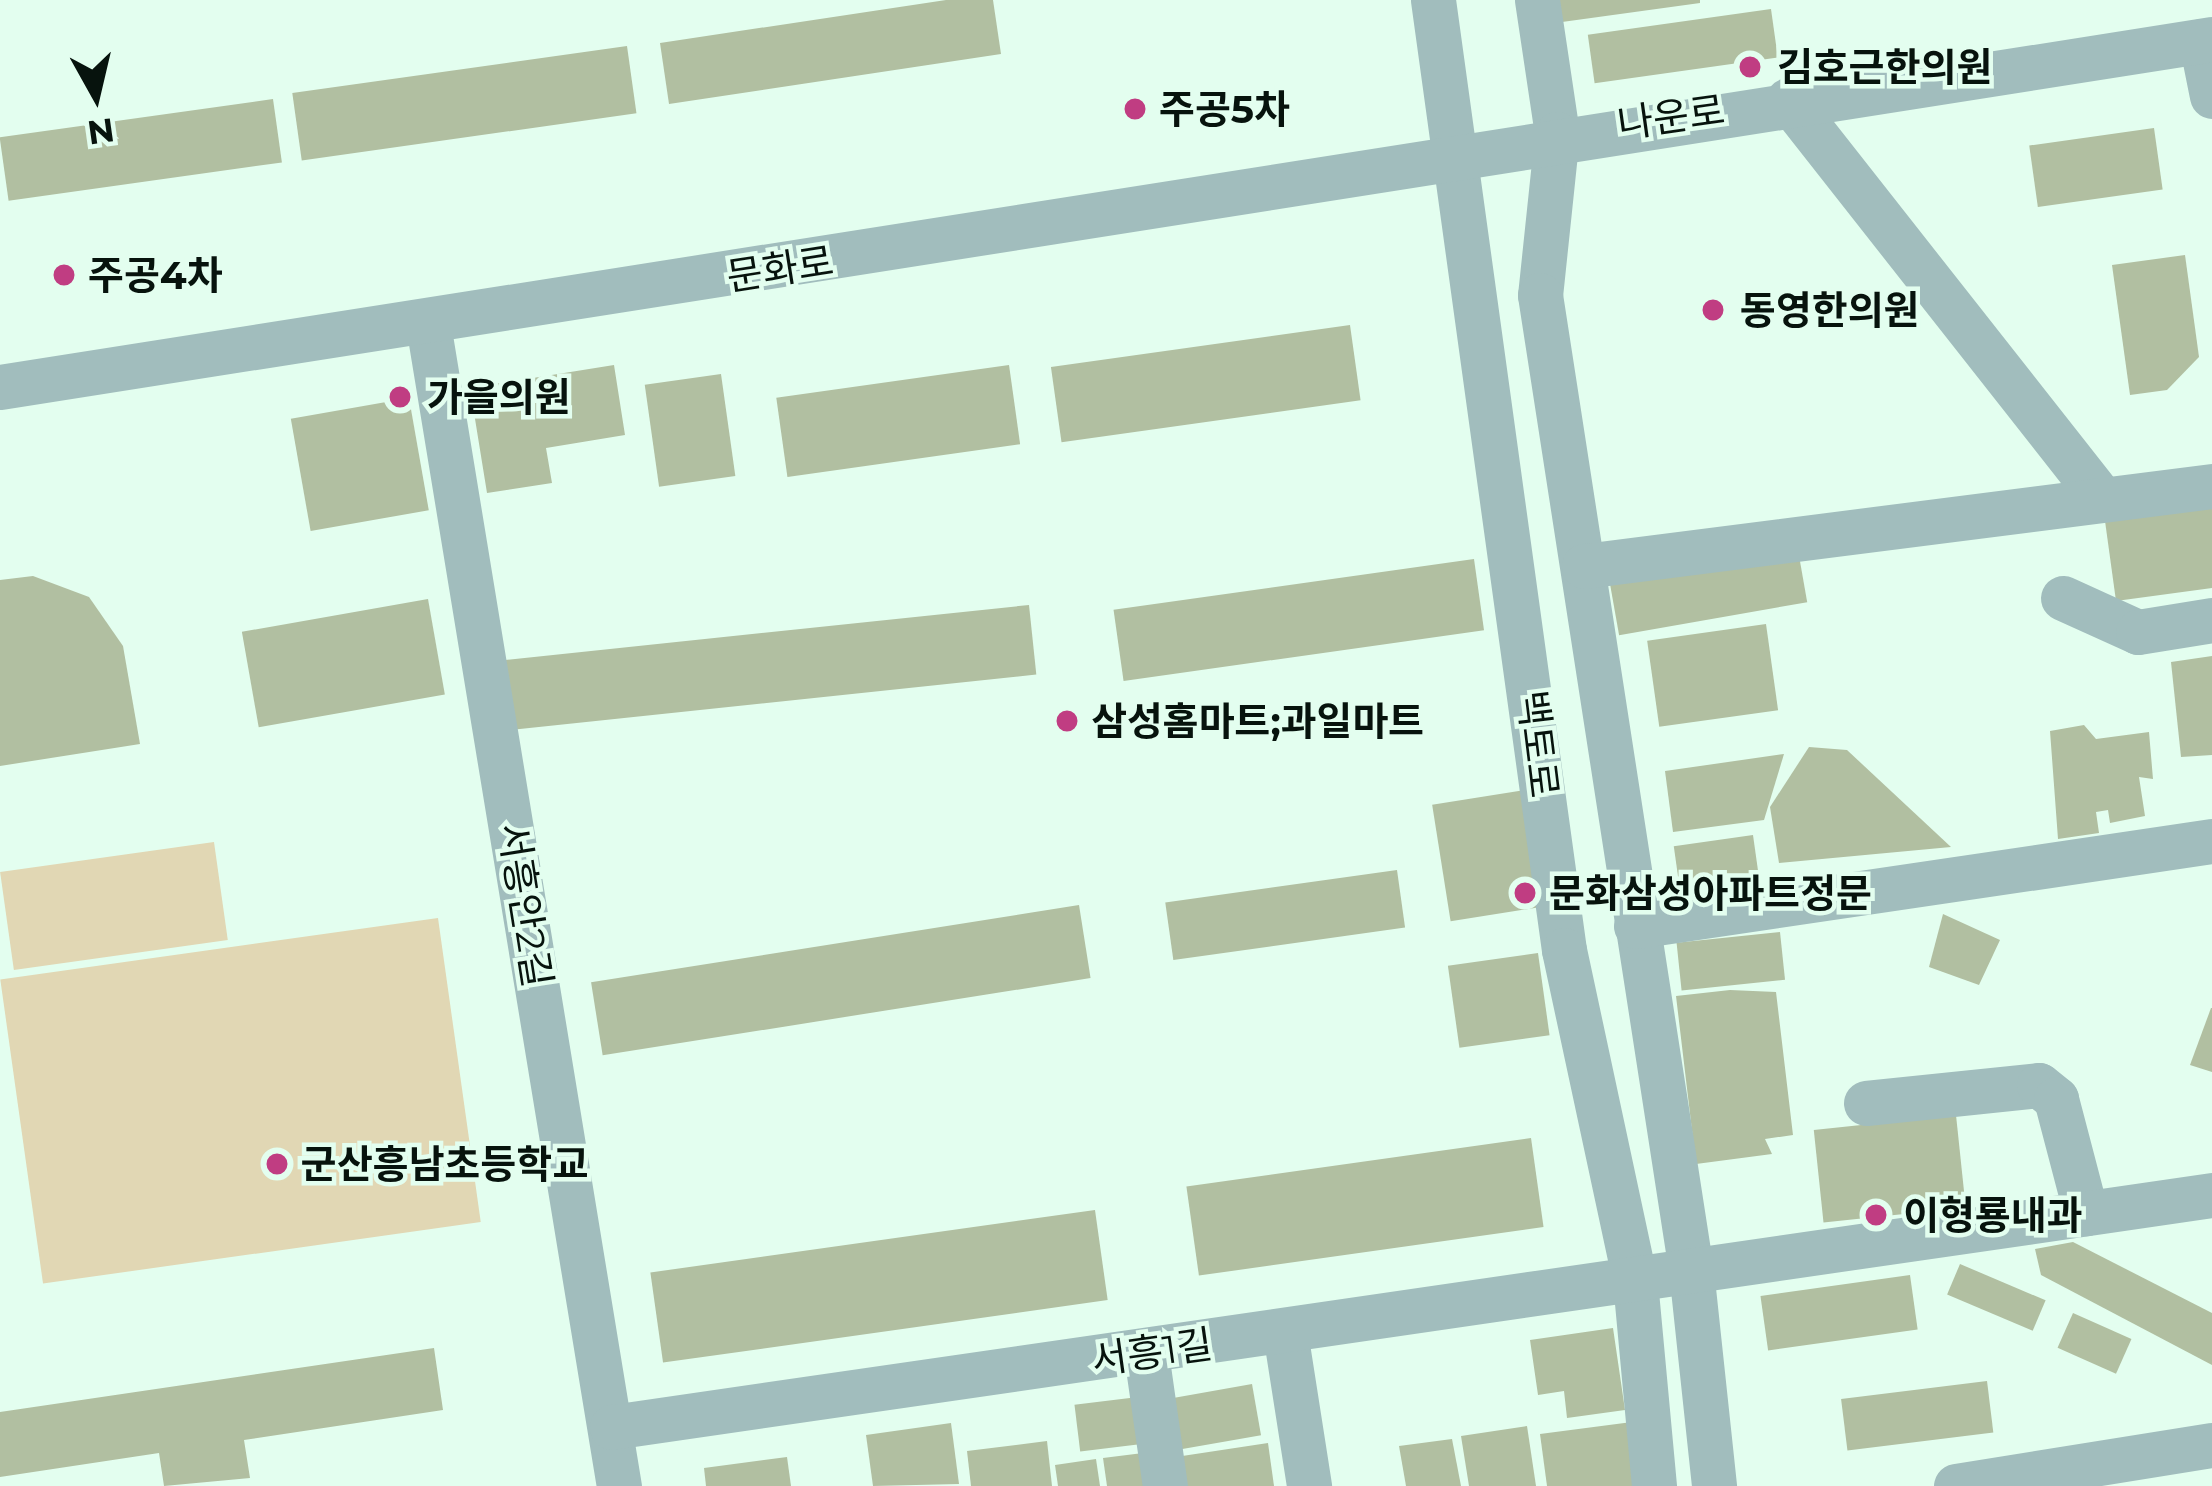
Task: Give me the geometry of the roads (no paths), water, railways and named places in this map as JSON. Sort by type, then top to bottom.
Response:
[{"type":"street","name":"백토로","points":[[1433,0],[1564,950],[1635,1281],[1654,1486]]},
{"type":"street","name":"백토로","points":[[1537,0],[1557,134],[1540,295],[1691,1270],[1714,1486]]},
{"type":"street","name":"나운로","points":[[1557,134],[2206,40]]},
{"type":"street","points":[[2206,40],[2212,96]]},
{"type":"street","points":[[1788,100],[2102,499]]},
{"type":"street","name":"문화로","points":[[0,387],[428,324],[1455,160],[1557,134]]},
{"type":"street","name":"서흥안2길","points":[[428,324],[620,1486]]},
{"type":"street","points":[[1584,566],[2212,486]]},
{"type":"street","points":[[2062,598],[2138,632],[2212,620]]},
{"type":"street","points":[[1636,926],[2212,841]]},
{"type":"street","points":[[1866,1103],[2038,1085],[2056,1099],[2086,1213]]},
{"type":"street","name":"서흥1길","points":[[613,1427],[2212,1195]]},
{"type":"street","points":[[1285,1332],[1309,1486]]},
{"type":"street","points":[[1146,1353],[1165,1486]]},
{"type":"street","points":[[1956,1486],[2212,1445]]},
{"type":"place","name":"김호근한의원","points":[[1750,67]]},
{"type":"place","name":"주공5차","points":[[1135,109]]},
{"type":"place","name":"주공4차","points":[[64,275]]},
{"type":"place","name":"동영한의원","points":[[1713,310]]},
{"type":"place","name":"가을의원","points":[[400,397]]},
{"type":"place","name":"삼성홈마트;과일마트","points":[[1067,721]]},
{"type":"place","name":"문화삼성아파트정문","points":[[1525,893]]},
{"type":"place","name":"군산흥남초등학교","points":[[277,1164]]},
{"type":"place","name":"이형룡내과","points":[[1876,1215]]}]
